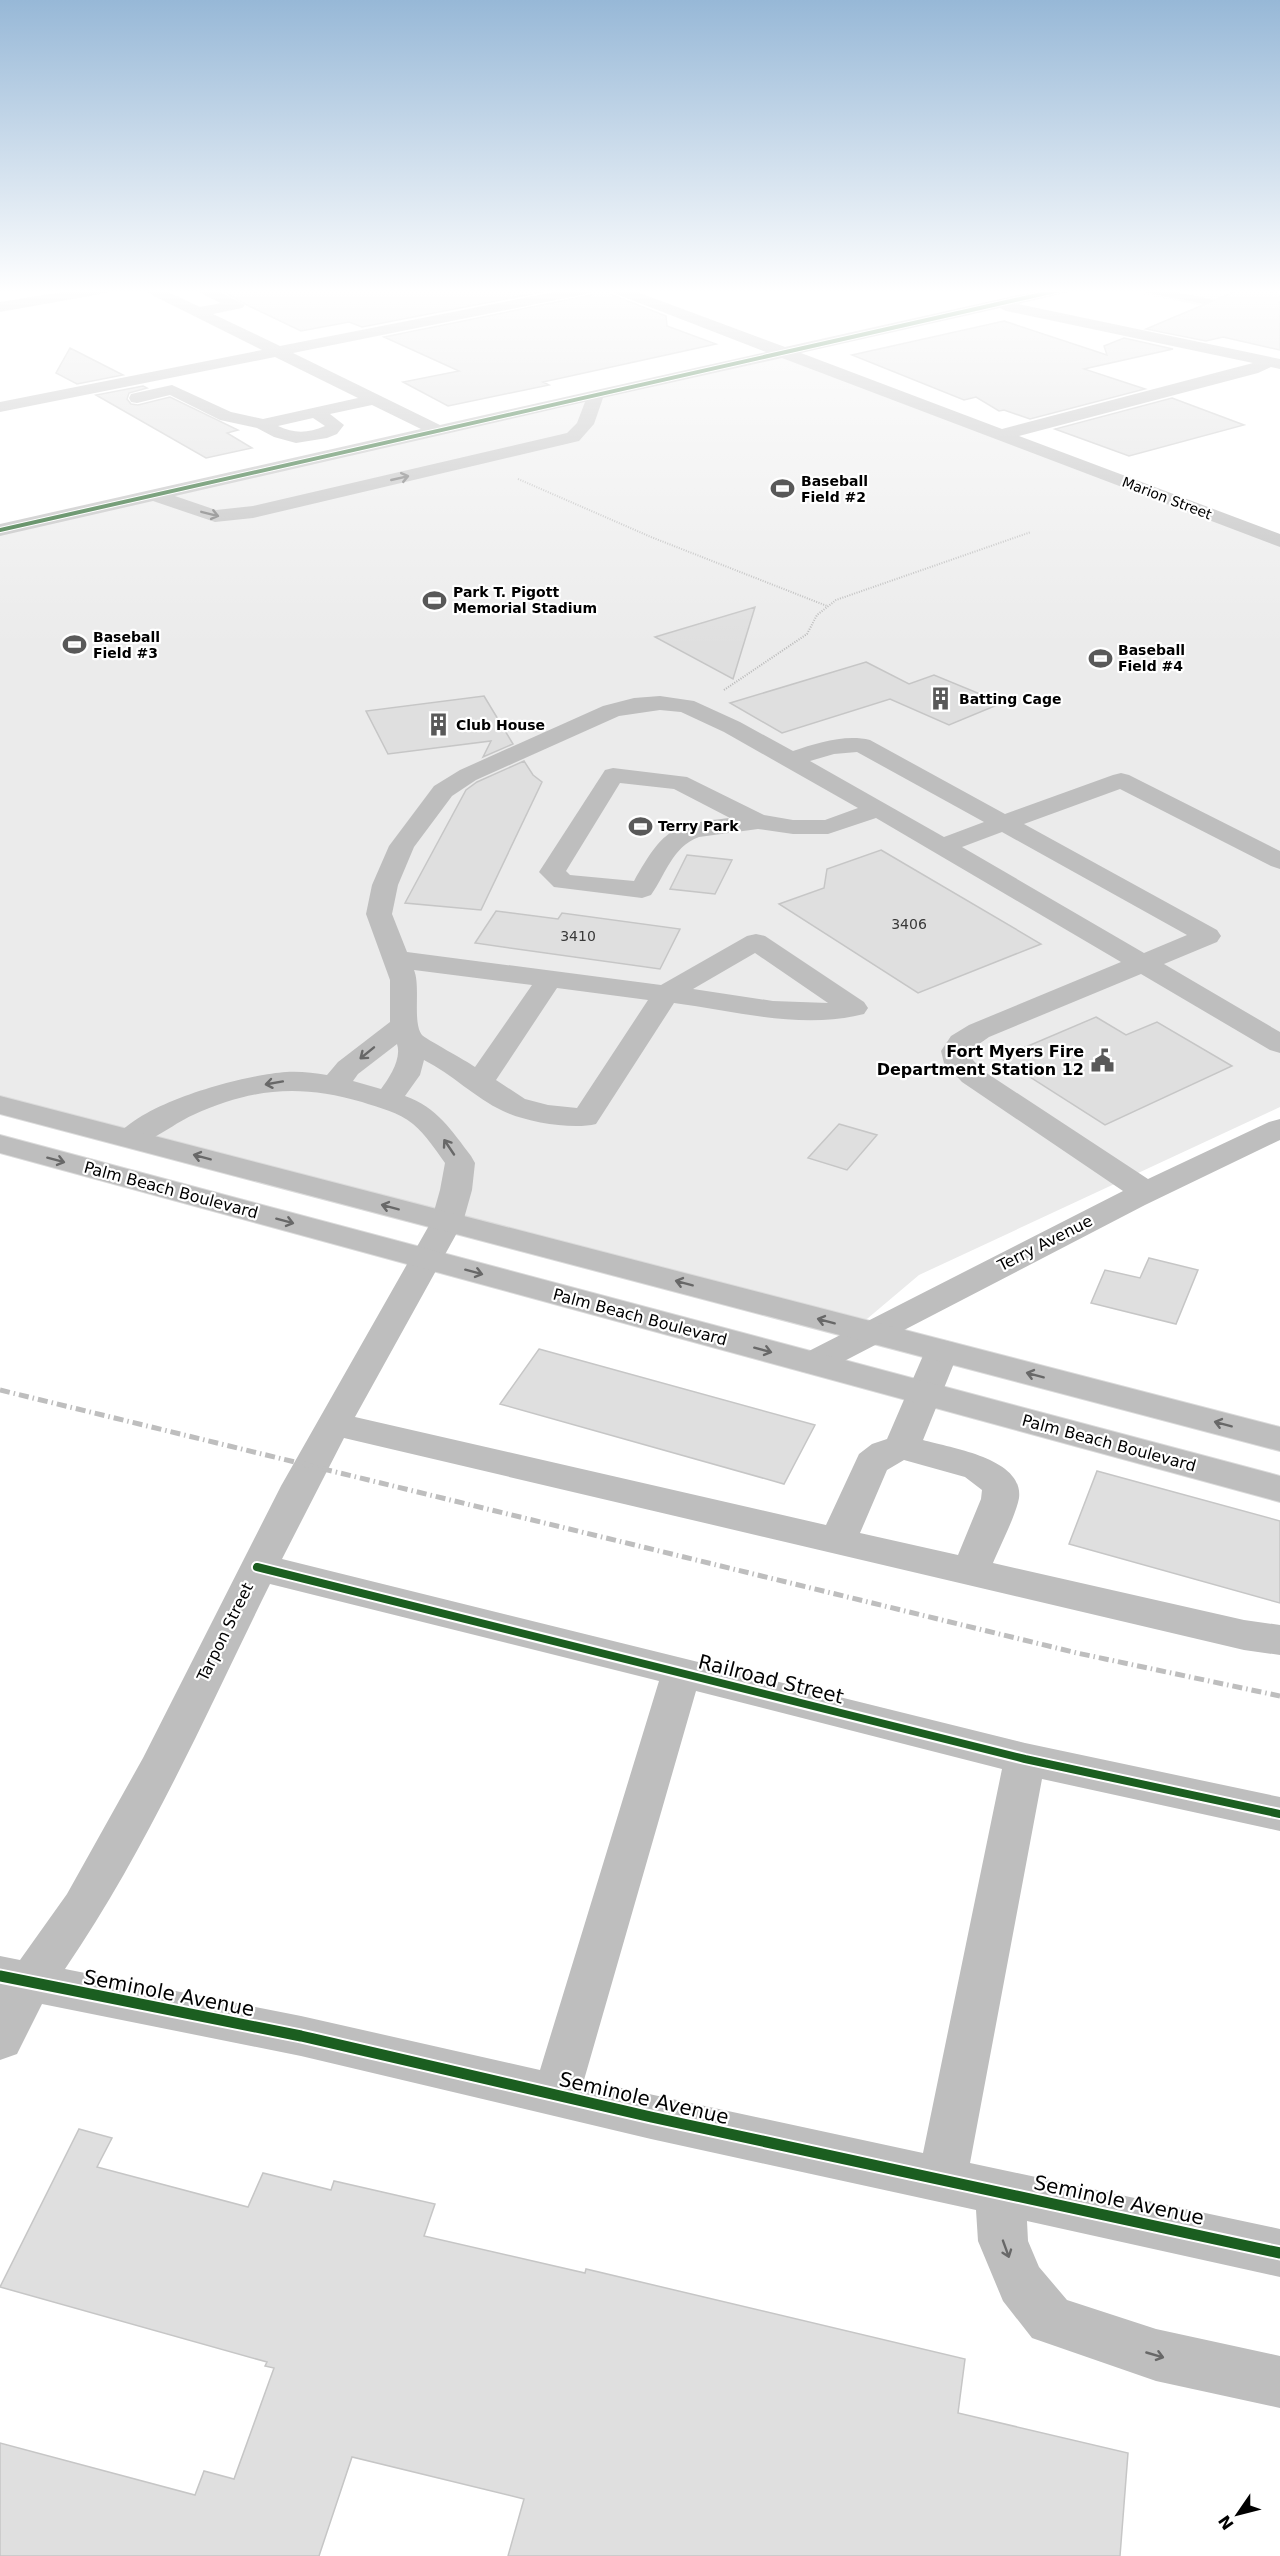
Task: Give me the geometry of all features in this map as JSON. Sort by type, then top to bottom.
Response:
[{"type":"street","points":[[209,408],[225,416],[263,424],[333,408]]},
{"type":"street","points":[[393,408],[438,431]]},
{"type":"street","points":[[0,530],[537,408]]},
{"type":"street","points":[[154,495],[215,516],[228,516],[560,441],[580,433],[592,408]]},
{"type":"street","name":"Marion Street","points":[[931,408],[1280,541]]},
{"type":"street","points":[[1001,435],[1104,408]]},
{"type":"street","points":[[9,511],[28,524]]},
{"type":"street","points":[[130,1139],[147,1125],[180,1110],[244,1088],[284,1081],[334,1085],[388,1100],[405,1075],[413,1050],[407,1033],[404,980],[379,914],[385,885],[402,846],[442,791],[468,775],[611,711],[634,705],[660,703],[686,706],[732,727],[942,846],[1280,1044]]},
{"type":"street","points":[[791,760],[844,744],[862,745],[1208,936],[979,1031],[961,1042],[956,1051],[959,1063],[972,1076],[1146,1192]]},
{"type":"street","points":[[758,822],[695,831],[677,837],[666,849],[642,890],[563,882],[552,872],[613,775],[679,782],[758,822],[792,828],[828,827],[878,809]]},
{"type":"street","points":[[942,846],[1121,780],[1280,861]]},
{"type":"street","points":[[395,959],[666,994],[807,1012],[831,1013],[854,1008],[756,942],[666,994],[585,1118],[547,1114],[514,1105],[407,1033]]},
{"type":"street","points":[[480,1081],[550,979]]},
{"type":"street","points":[[334,1085],[348,1068],[407,1033]]},
{"type":"street","name":"Tarpon Street","points":[[0,2039],[15,1980],[83,1908],[160,1764],[256,1568],[333,1424],[447,1222],[456,1190],[460,1163],[443,1138],[423,1117],[402,1104],[388,1100]]},
{"type":"street","points":[[0,1105],[1280,1439]]},
{"type":"street","name":"Terry Avenue","points":[[813,1363],[1146,1192],[1280,1128]]},
{"type":"street","name":"Palm Beach Boulevard","points":[[0,1144],[1280,1490]]},
{"type":"street","points":[[902,1447],[942,1351]]},
{"type":"street","points":[[333,1424],[1244,1635],[1280,1640]]},
{"type":"street","points":[[838,1540],[872,1463],[885,1453],[902,1447],[978,1468],[1000,1485],[1000,1499],[971,1571]]},
{"type":"street","name":"Railroad Street","points":[[256,1568],[332,1584],[1024,1759],[1280,1814]]},
{"type":"street","points":[[556,2095],[681,1674]]},
{"type":"street","points":[[942,2179],[1024,1759]]},
{"type":"street","name":"Seminole Avenue","points":[[15,1980],[301,2036],[556,2095],[1280,2253]]},
{"type":"street","points":[[1000,2192],[1003,2241],[1021,2284],[1050,2320],[1156,2355],[1280,2382]]},
{"type":"path","points":[[480,459],[500,471],[651,537],[828,607]]},
{"type":"path","points":[[697,710],[732,683],[780,656],[807,634],[817,615],[836,600],[1031,532]]},
{"type":"shaded area","name":"Terry Park","points":[[558,408],[928,408],[1280,542],[1280,1107],[919,1275],[861,1324],[0,1102],[0,534]]},
{"type":"building","points":[[119,408],[193,408],[238,430],[227,433],[252,448],[206,458]]},
{"type":"building","points":[[995,408],[1071,408],[1030,419],[1004,410],[999,411]]},
{"type":"building","points":[[1133,408],[1199,408],[1244,425],[1129,456],[1055,429]]},
{"type":"building","points":[[755,607],[733,679],[655,637]]},
{"type":"building","points":[[866,662],[909,684],[934,675],[1002,703],[949,725],[890,699],[782,733],[730,703]]},
{"type":"building","name":"Club House","points":[[484,696],[513,744],[483,757],[491,741],[388,754],[366,711]]},
{"type":"building","points":[[524,761],[533,775],[542,782],[481,910],[405,903],[466,790],[477,782]]},
{"type":"building","points":[[881,850],[1041,944],[918,993],[779,904],[824,888],[827,869]]},
{"type":"building","points":[[687,855],[732,860],[715,894],[670,889]]},
{"type":"building","points":[[496,911],[558,919],[562,913],[680,929],[660,969],[475,943]]},
{"type":"building","points":[[1096,1017],[1126,1035],[1157,1022],[1232,1066],[1105,1125],[1000,1058]]},
{"type":"building","points":[[839,1124],[877,1135],[847,1170],[808,1158]]},
{"type":"building","points":[[1149,1258],[1198,1270],[1176,1324],[1091,1303],[1105,1270],[1140,1278]]},
{"type":"building","points":[[539,1349],[815,1425],[784,1484],[500,1404]]},
{"type":"building","points":[[1097,1471],[1280,1521],[1280,1603],[1069,1544]]},
{"type":"building","points":[[79,2129],[112,2138],[97,2167],[248,2207],[263,2173],[331,2190],[334,2181],[435,2204],[424,2236],[585,2273],[586,2269],[965,2359],[958,2413],[1128,2453],[1120,2556],[508,2556],[524,2499],[352,2457],[319,2556],[0,2556],[0,2443],[195,2495],[204,2471],[234,2479],[274,2368],[265,2366],[267,2362],[0,2287]]},
{"type":"railway","points":[[0,1390],[1077,1653],[1280,1696]]},
{"type":"cycle path","points":[[0,530],[537,408]]},
{"type":"cycle path","points":[[257,1567],[1025,1759],[1280,1814]]},
{"type":"cycle path","points":[[0,1976],[301,2036],[651,2117],[1280,2253]]},
{"type":"place","name":"Baseball Field #2","points":[[783,489]]},
{"type":"place","name":"Park T. Pigott Memorial Stadium","points":[[435,600]]},
{"type":"place","name":"Baseball Field #3","points":[[75,645]]},
{"type":"place","name":"Baseball Field #4","points":[[1100,658]]},
{"type":"place","name":"Batting Cage","points":[[941,699]]},
{"type":"place","name":"Club House","points":[[438,725]]},
{"type":"place","name":"Terry Park","points":[[640,826]]},
{"type":"place","name":"Fort Myers Fire Department Station 12","points":[[1102,1060]]}]
